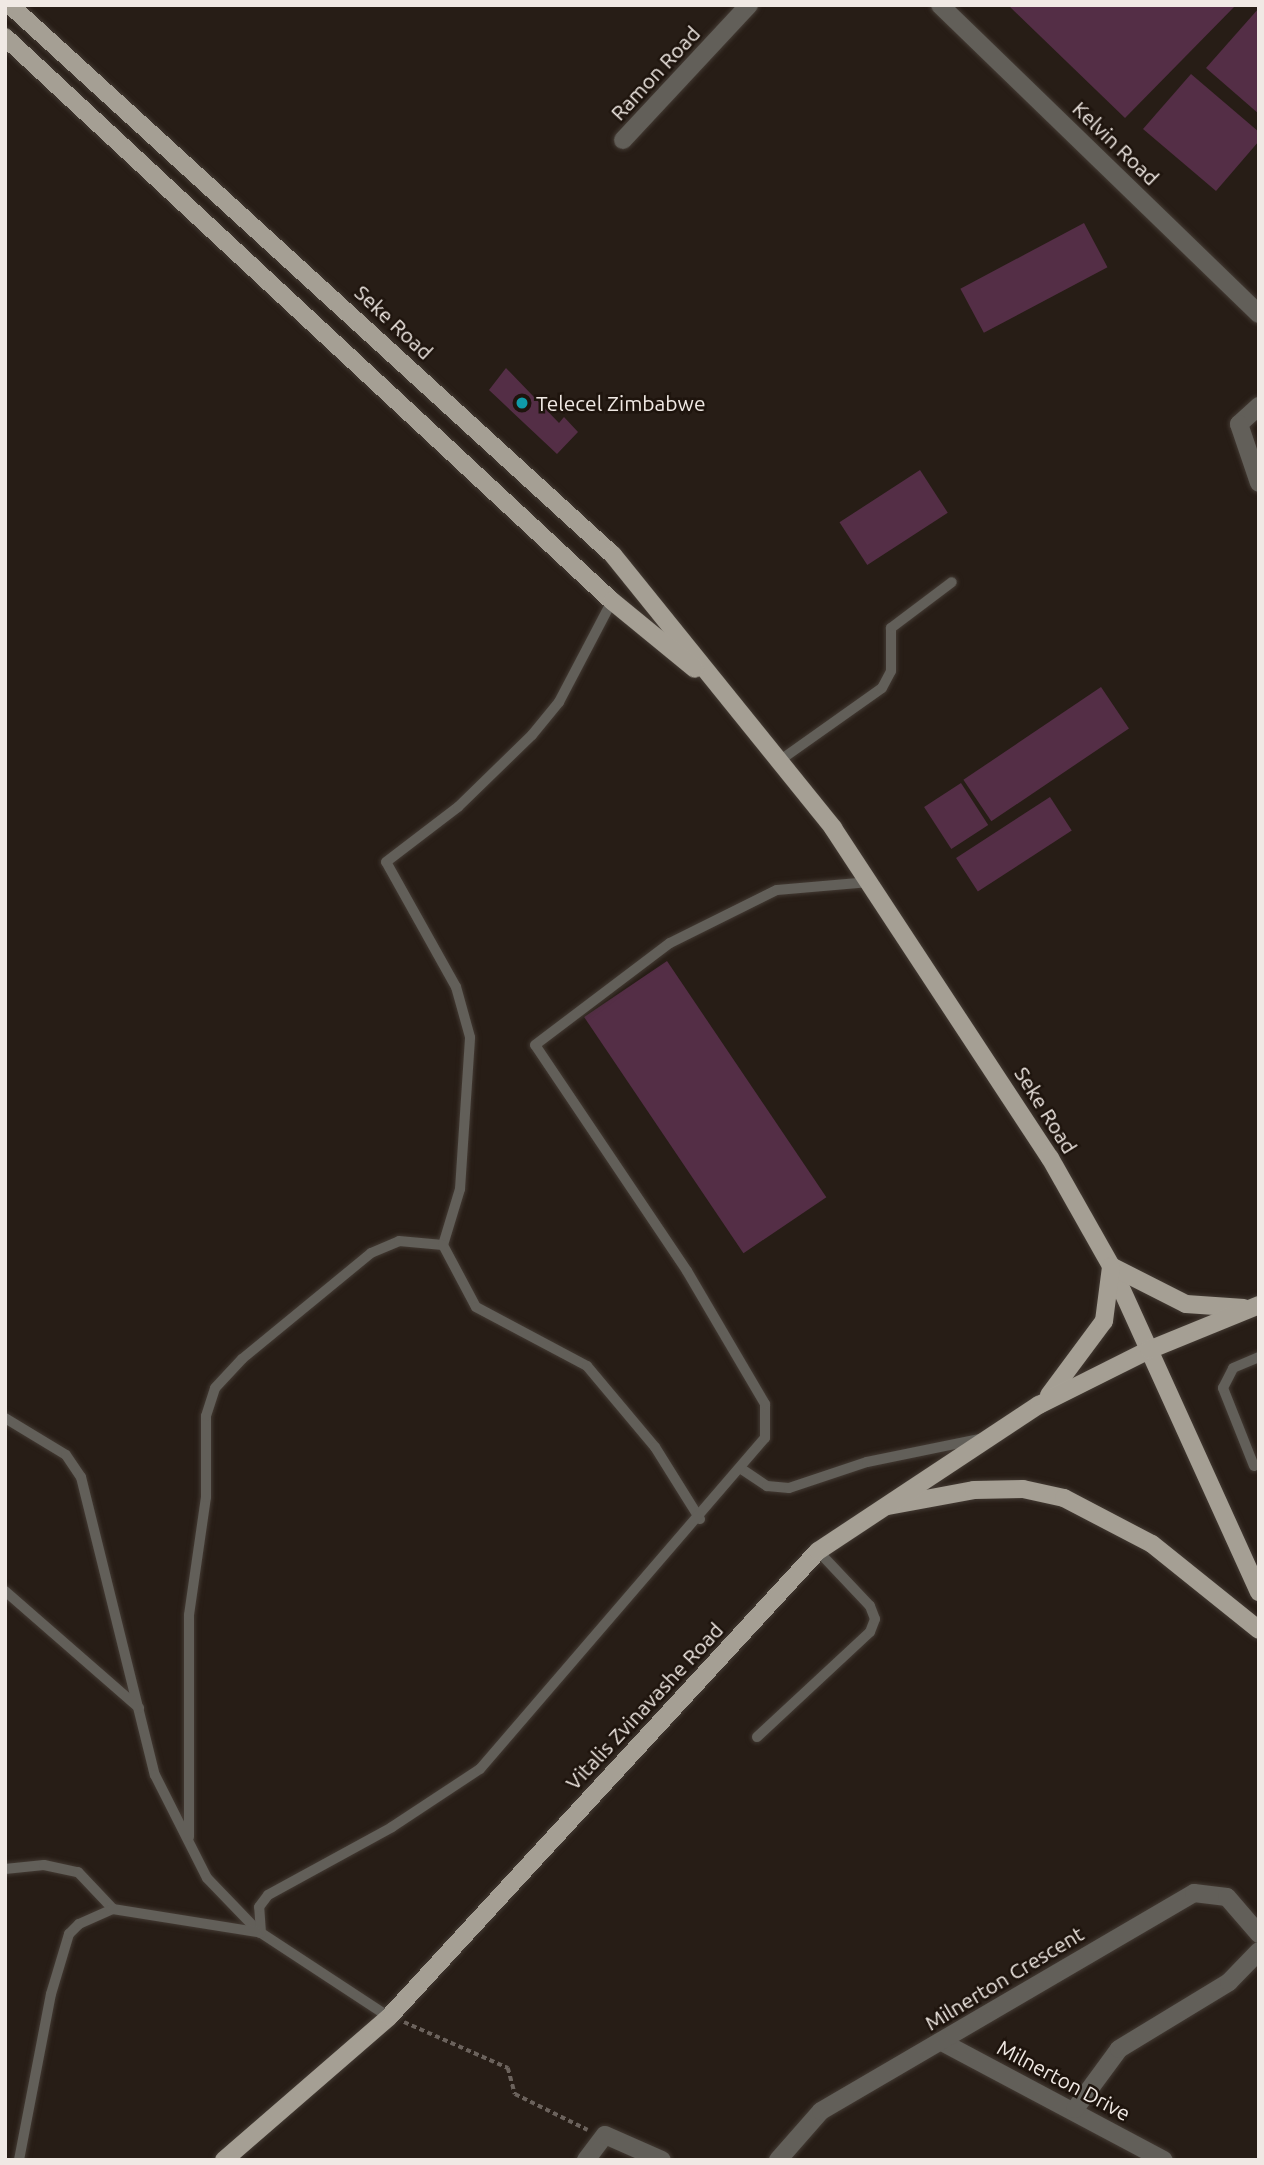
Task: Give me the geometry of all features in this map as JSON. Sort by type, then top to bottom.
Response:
[{"type":"main road","name":"Seke Road","points":[[10,5],[613,555],[779,761],[870,882],[1050,1158],[1111,1266],[1259,1592]]},
{"type":"main road","name":"Seke Road","points":[[5,37],[612,601],[724,693]]},
{"type":"main road","points":[[1039,1405],[1093,1341],[1104,1321],[1111,1266],[1186,1304],[1255,1307]]},
{"type":"main road","name":"Vitalis Zvinavashe Road","points":[[224,2160],[389,2017],[818,1552],[981,1439],[1039,1405],[1149,1350],[1255,1307]]},
{"type":"main road","points":[[878,1508],[974,1490],[1023,1489],[1064,1499],[1152,1544],[1259,1630]]},
{"type":"street","name":"Ramon Road","points":[[623,140],[749,5]]},
{"type":"street","name":"Kelvin Road","points":[[940,5],[1259,314]]},
{"type":"street","points":[[1259,407],[1239,424],[1259,483]]},
{"type":"street","name":"Milnerton Crescent","points":[[778,2160],[821,2111],[1194,1893],[1227,1897],[1259,1934]]},
{"type":"street","points":[[1075,2109],[1119,2049],[1228,1982],[1259,1951]]},
{"type":"street","name":"Milnerton Drive","points":[[942,2042],[1075,2109],[1164,2160]]},
{"type":"street","points":[[586,2160],[598,2137],[612,2137],[662,2160]]},
{"type":"lane","points":[[779,761],[882,688],[891,671],[891,628],[952,582]]},
{"type":"lane","points":[[612,601],[559,702],[532,735],[458,807],[386,862],[456,987],[470,1037],[460,1189],[443,1245],[476,1307],[587,1366],[655,1447],[700,1519]]},
{"type":"lane","points":[[261,1933],[258,1907],[268,1895],[392,1827],[480,1769],[743,1470],[765,1438],[765,1404],[687,1271],[535,1045],[670,943],[777,890],[870,882]]},
{"type":"lane","points":[[189,1838],[189,1615],[206,1497],[206,1416],[215,1388],[371,1253],[399,1241],[443,1245]]},
{"type":"lane","points":[[1254,1466],[1223,1388],[1233,1368],[1259,1357]]},
{"type":"lane","points":[[5,1418],[66,1455],[82,1477],[155,1775],[189,1838],[206,1878],[261,1933],[389,2017]]},
{"type":"lane","points":[[743,1470],[767,1486],[789,1488],[880,1459],[981,1439]]},
{"type":"lane","points":[[757,1737],[870,1632],[875,1619],[870,1606],[818,1552]]},
{"type":"lane","points":[[5,1591],[139,1709]]},
{"type":"lane","points":[[5,1869],[44,1865],[78,1872],[113,1909]]},
{"type":"lane","points":[[19,2160],[36,2056],[69,1934],[92,1915],[113,1909],[261,1933]]},
{"type":"path","points":[[389,2017],[508,2068],[515,2094],[598,2137]]},
{"type":"building","points":[[1008,5],[1236,5],[1125,118]]},
{"type":"building","points":[[1259,8],[1259,114],[1206,68]]},
{"type":"building","points":[[1191,74],[1259,132],[1259,141],[1216,191],[1143,129]]},
{"type":"building","points":[[1084,223],[1107,267],[984,333],[960,289]]},
{"type":"building","name":"Telecel Zimbabwe","points":[[506,368],[559,423],[564,417],[578,432],[557,454],[489,390]]},
{"type":"building","points":[[920,470],[948,513],[867,565],[839,522]]},
{"type":"building","points":[[1101,687],[1129,728],[991,821],[963,780]]},
{"type":"building","points":[[961,783],[988,825],[951,849],[924,807]]},
{"type":"building","points":[[1050,797],[1072,831],[978,892],[956,858]]},
{"type":"building","points":[[667,961],[826,1197],[743,1253],[584,1017]]},
{"type":"place","name":"Telecel Zimbabwe","points":[[522,403]]}]
